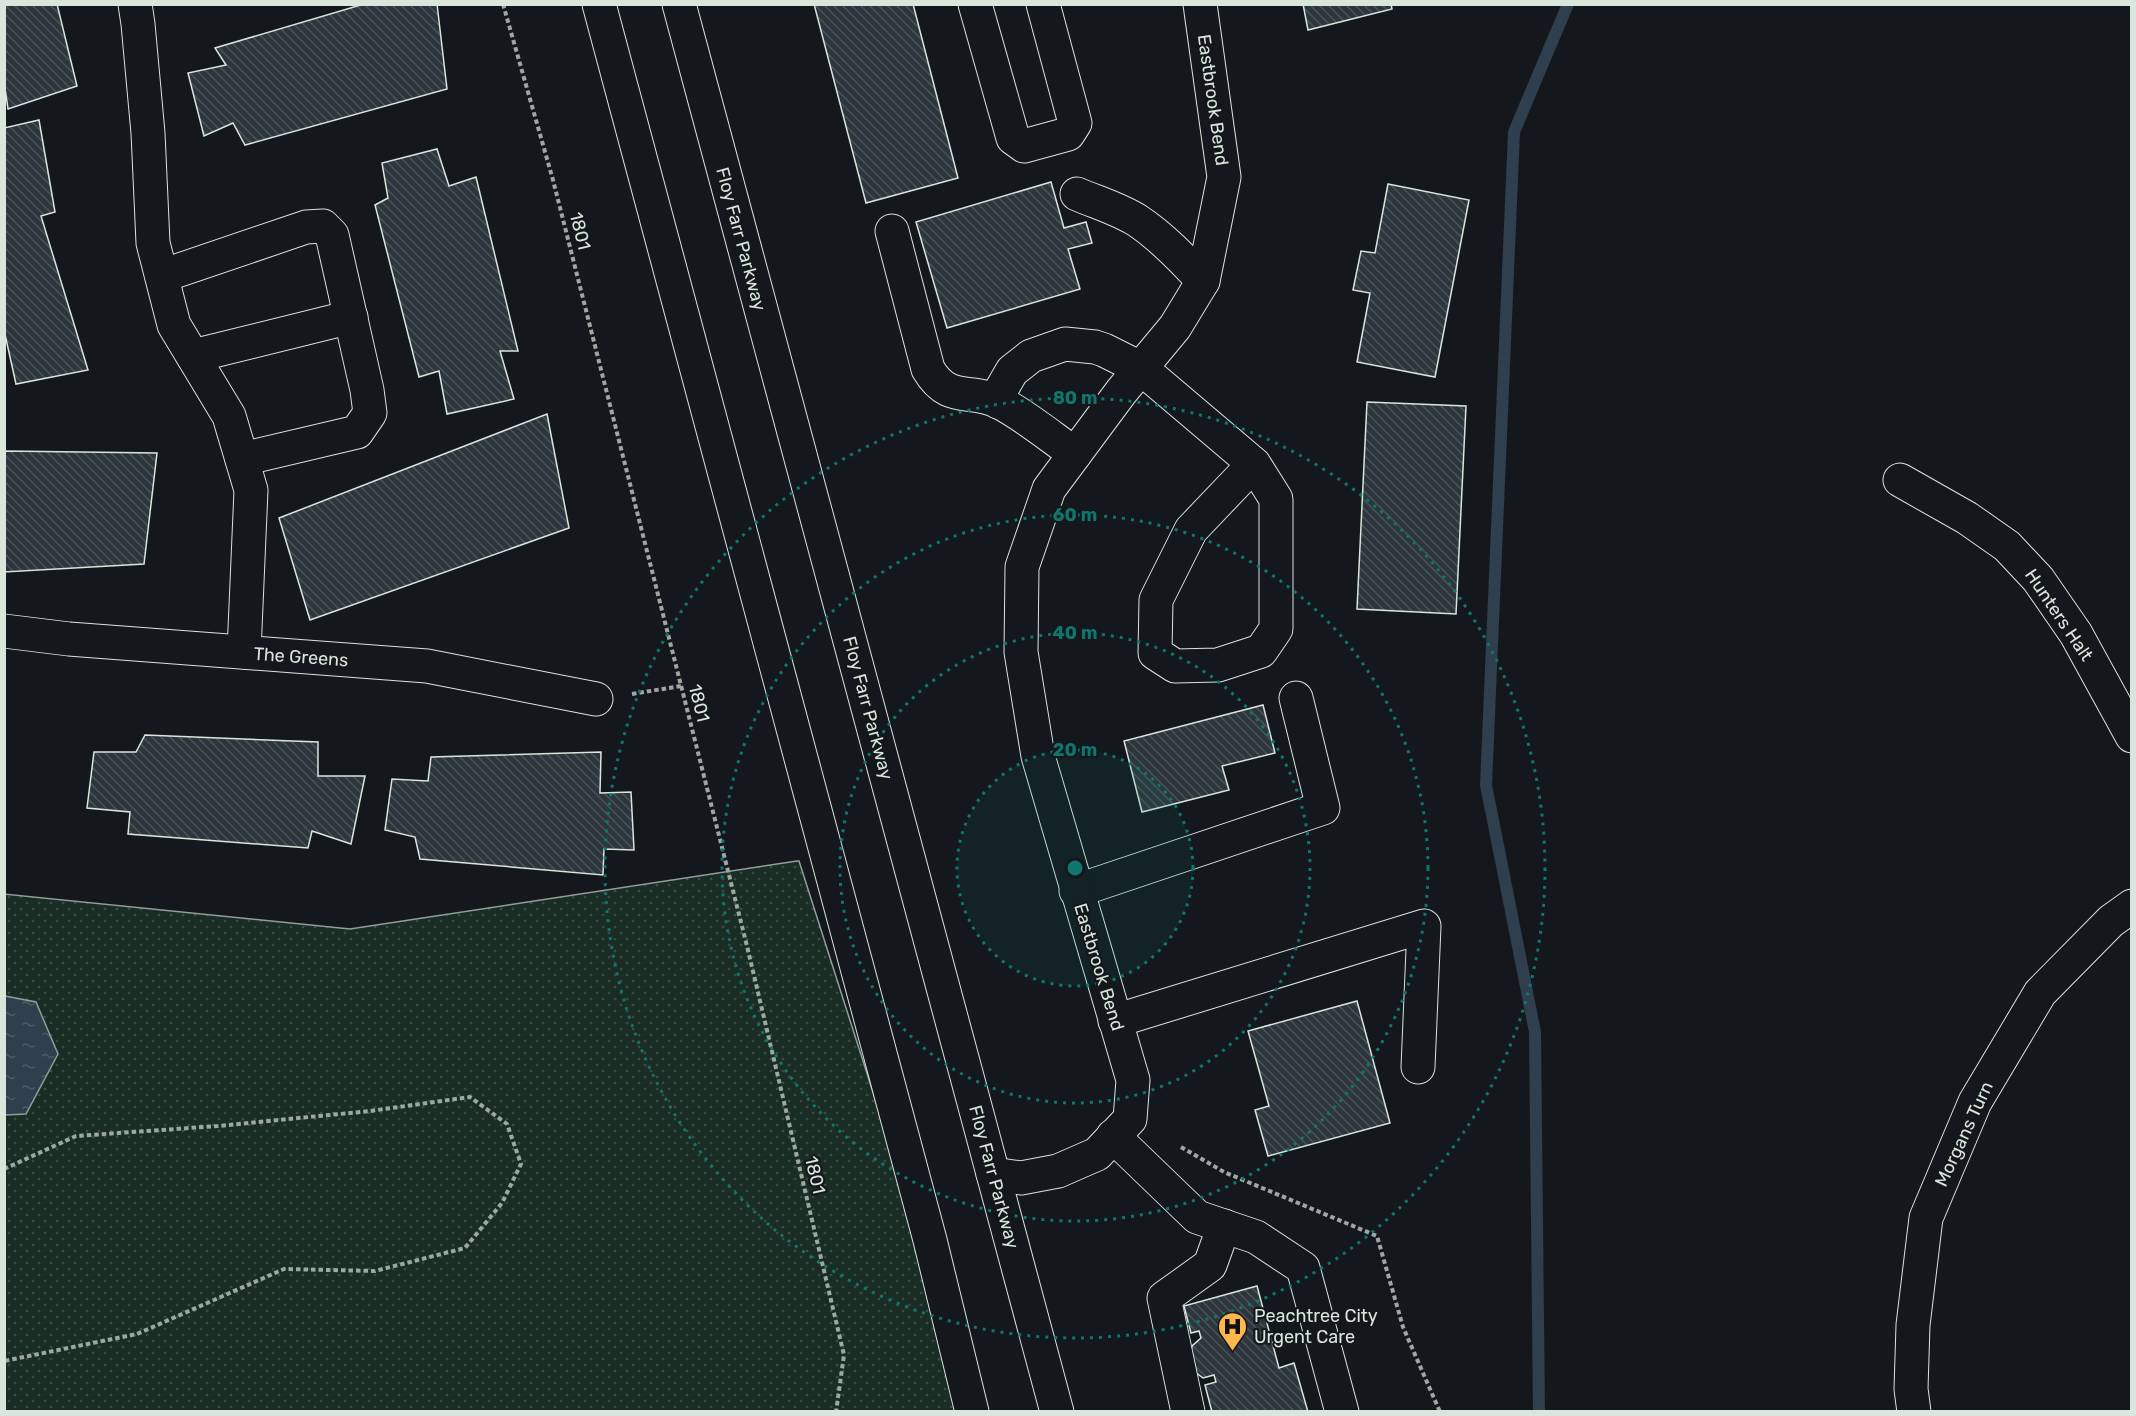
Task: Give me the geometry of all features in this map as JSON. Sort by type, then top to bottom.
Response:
[{"type":"main road","points":[[135,4],[148,133],[153,243],[174,325],[229,416],[251,490],[244,652]]},
{"type":"main road","points":[[599,4],[930,1240],[972,1412]]},
{"type":"main road","name":"Floy Farr Parkway","points":[[679,4],[1057,1412]]},
{"type":"main road","points":[[975,4],[1013,138],[1024,146],[1068,134],[1076,123],[1043,4]]},
{"type":"main road","name":"Eastbrook Bend","points":[[993,1174],[1021,1178],[1058,1171],[1096,1154],[1130,1119],[1133,1080],[1038,756],[1021,652],[1022,567],[1049,489],[1121,392],[1175,327],[1203,280],[1224,177],[1200,4]]},
{"type":"main road","points":[[1077,194],[1113,207],[1137,220],[1180,255],[1203,280]]},
{"type":"main road","points":[[162,276],[306,227],[323,226],[332,235],[368,390],[370,413],[357,432],[242,459]]},
{"type":"main road","points":[[892,231],[928,369],[934,380],[953,392],[962,395],[979,394],[998,402],[1075,454]]},
{"type":"main road","points":[[193,356],[351,317]]},
{"type":"main road","points":[[998,402],[1001,390],[1012,371],[1031,356],[1065,344],[1104,350],[1142,369],[1254,464],[1276,499],[1276,628],[1261,651],[1218,665],[1175,666],[1155,653],[1156,600],[1191,530],[1254,464]]},
{"type":"main road","name":"Hunters Halt","points":[[1900,480],[1966,518],[2007,546],[2038,579],[2076,634],[2132,736]]},
{"type":"main road","name":"The Greens","points":[[4,631],[69,639],[427,666],[596,699]]},
{"type":"main road","points":[[1076,891],[1323,808],[1296,698]]},
{"type":"main road","name":"Morgans Turn","points":[[1914,1412],[1911,1389],[1913,1325],[1926,1218],[1975,1102],[2040,993],[2111,921],[2132,906]]},
{"type":"main road","points":[[1115,1021],[1424,926],[1418,1067]]},
{"type":"main road","points":[[1113,1137],[1197,1217],[1256,1237],[1303,1268],[1342,1412]]},
{"type":"main road","points":[[1188,1412],[1164,1298],[1210,1265],[1224,1226]]},
{"type":"path","name":"1801","points":[[503,4],[554,180],[747,946],[844,1355],[836,1412]]},
{"type":"path","points":[[596,699],[681,686]]},
{"type":"path","points":[[4,1169],[76,1136],[218,1126],[370,1111],[470,1097],[507,1124],[521,1164],[502,1203],[465,1248],[375,1271],[284,1269],[137,1335],[4,1361]]},
{"type":"green space","points":[[799,861],[975,1411],[5,1411],[4,894],[350,929]]},
{"type":"water","points":[[5,996],[36,1002],[58,1054],[26,1114],[5,1115]]},
{"type":"building","points":[[4,4],[57,4],[77,86],[8,109],[4,81]]},
{"type":"building","points":[[364,4],[437,4],[447,89],[245,145],[233,123],[204,136],[188,73],[226,65],[215,48]]},
{"type":"building","points":[[814,4],[913,4],[958,178],[866,203]]},
{"type":"building","points":[[1303,4],[1391,4],[1392,9],[1308,30]]},
{"type":"building","points":[[39,120],[55,212],[41,216],[88,370],[16,384],[4,330],[4,128]]},
{"type":"building","points":[[437,149],[449,186],[476,177],[518,351],[500,351],[514,399],[447,414],[439,371],[419,377],[375,205],[388,198],[382,163]]},
{"type":"building","points":[[1051,182],[1064,228],[1086,222],[1092,243],[1068,249],[1080,289],[947,328],[916,222]]},
{"type":"building","points":[[1388,184],[1469,200],[1435,377],[1357,362],[1370,293],[1353,290],[1361,251],[1375,253]]},
{"type":"building","points":[[1367,402],[1466,406],[1456,614],[1357,609]]},
{"type":"building","points":[[547,414],[569,528],[310,620],[279,518]]},
{"type":"building","points":[[4,451],[157,453],[144,564],[4,572]]},
{"type":"building","points":[[1263,705],[1275,753],[1222,766],[1229,790],[1142,812],[1124,741]]},
{"type":"building","points":[[145,735],[318,742],[318,776],[365,776],[351,844],[312,831],[308,848],[128,834],[130,812],[87,808],[94,752],[136,752]]},
{"type":"building","points":[[601,752],[600,793],[631,792],[634,850],[604,849],[603,875],[420,859],[415,837],[385,830],[392,779],[428,781],[431,757]]},
{"type":"building","points":[[1357,1001],[1390,1123],[1268,1156],[1255,1110],[1269,1106],[1248,1031]]},
{"type":"building","name":"Peachtree City Urgent Care","points":[[1257,1286],[1279,1368],[1294,1363],[1308,1412],[1212,1412],[1205,1385],[1216,1382],[1214,1375],[1203,1378],[1195,1372],[1189,1359],[1192,1346],[1201,1338],[1199,1331],[1191,1333],[1184,1306]]},
{"type":"waterway","points":[[1539,1412],[1535,1032],[1486,785],[1514,132],[1568,4]]},
{"type":"place","name":"Peachtree City Urgent Care","points":[[1233,1352]]}]
